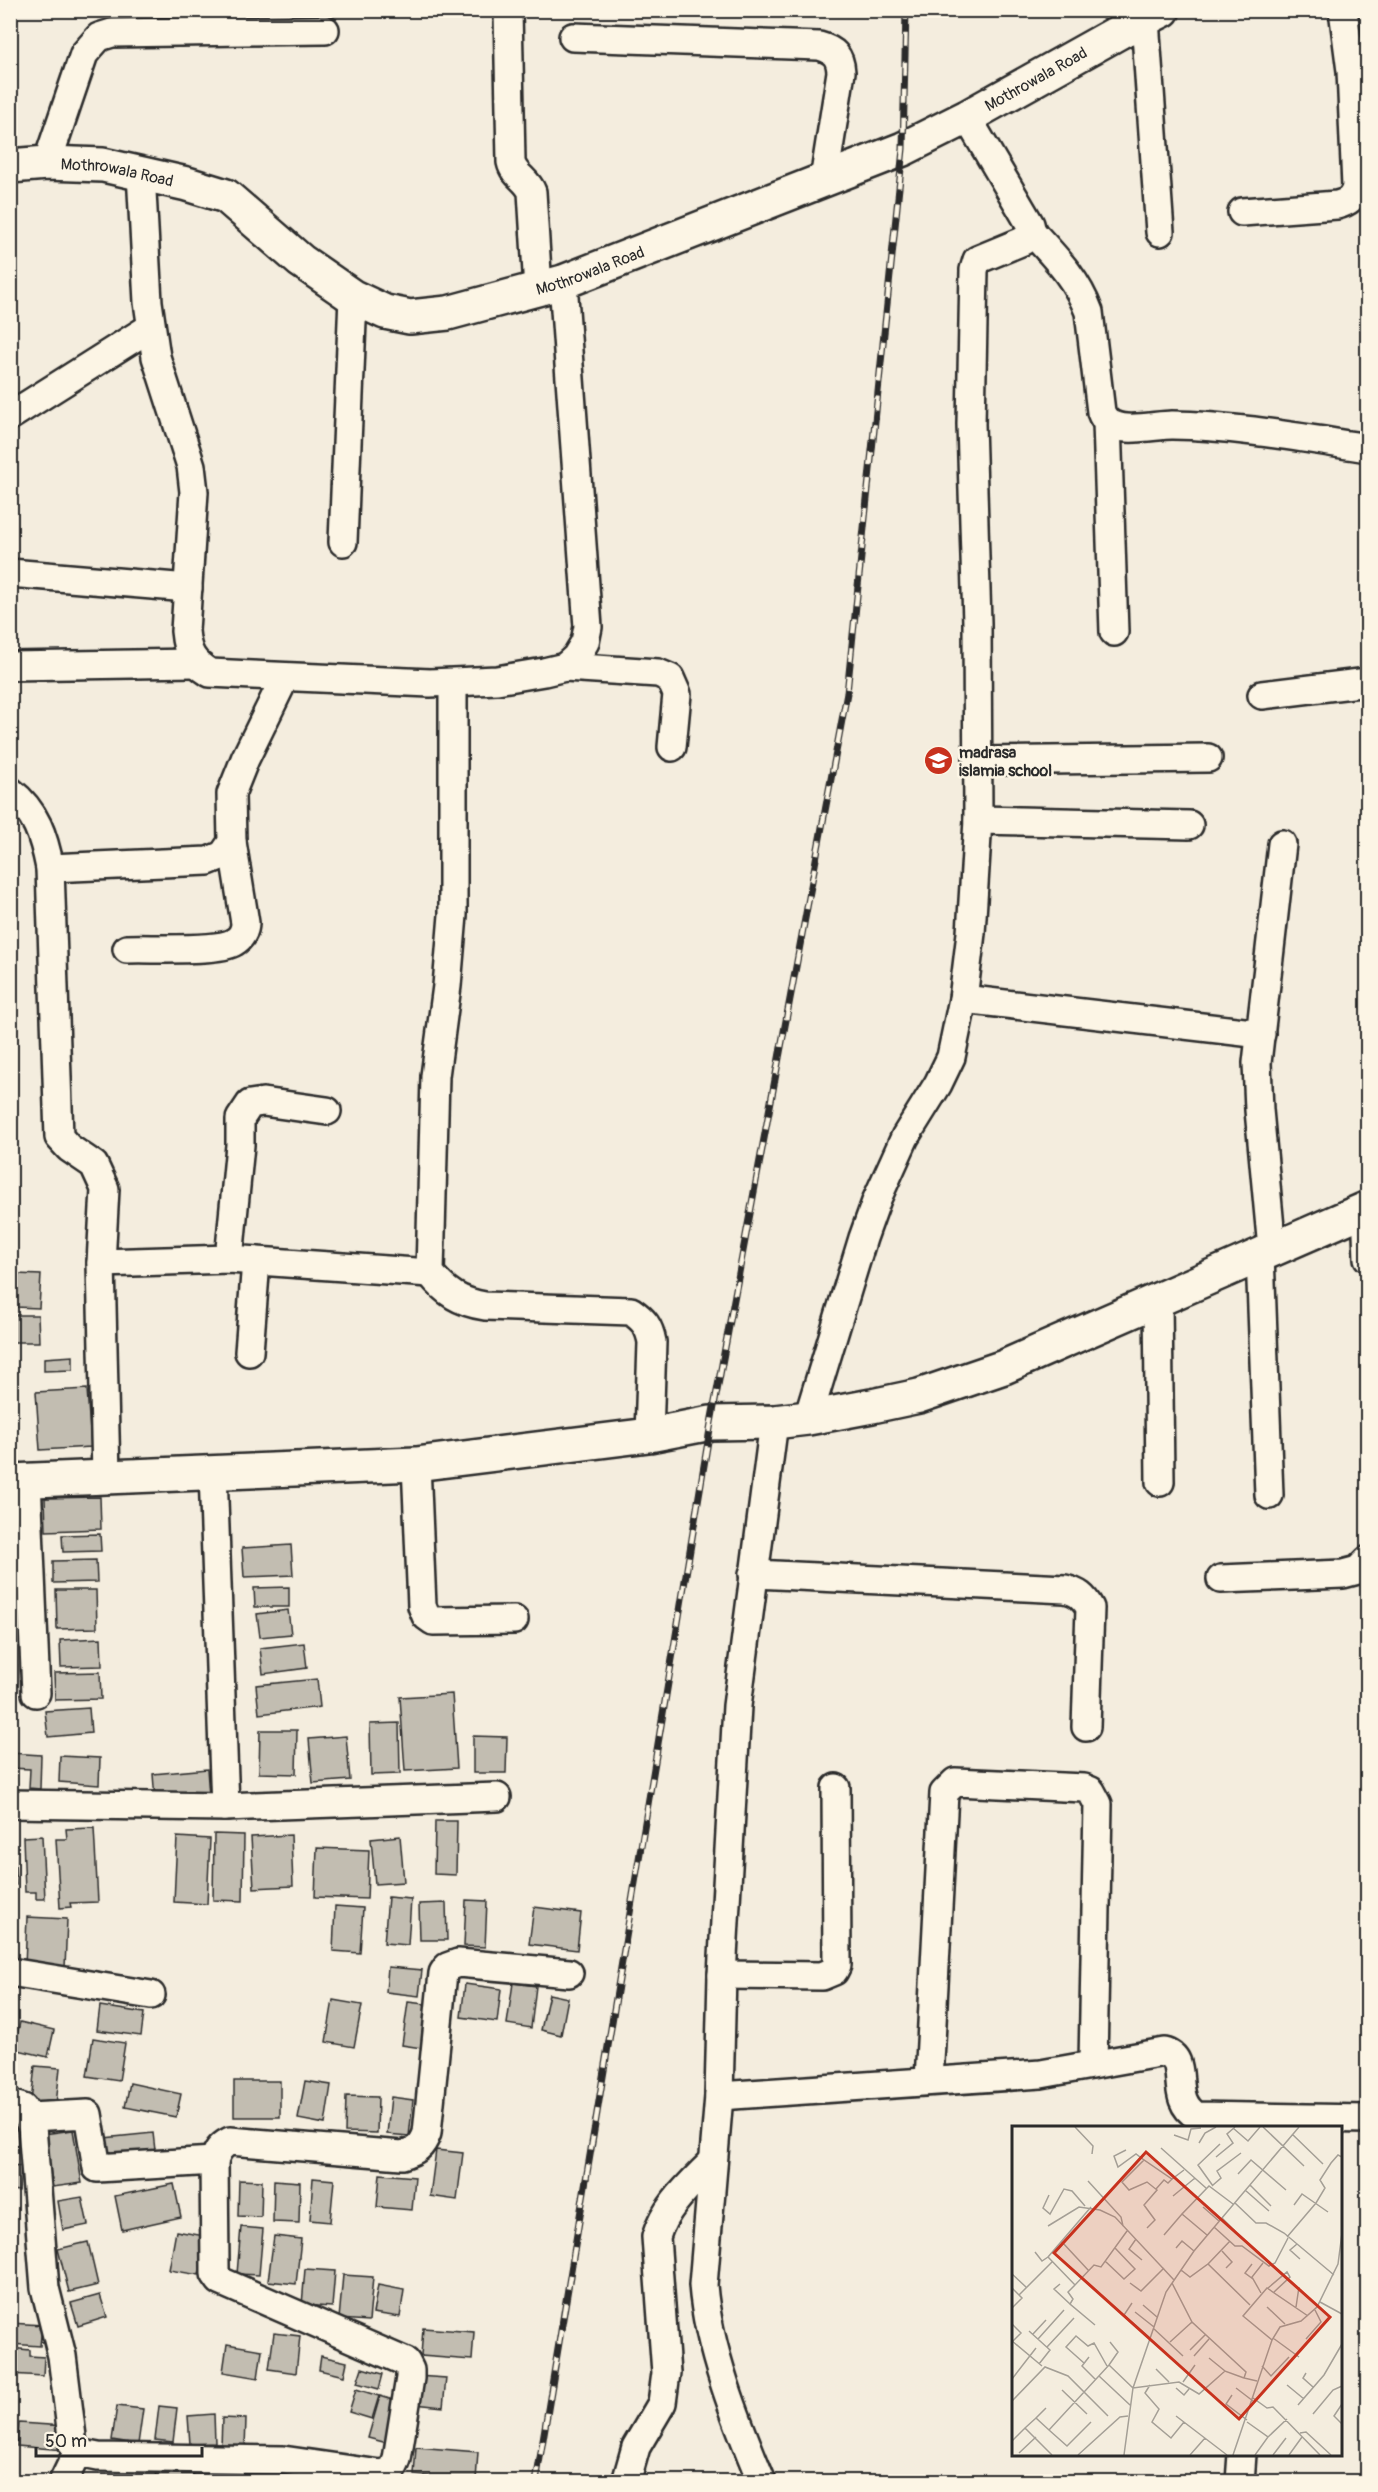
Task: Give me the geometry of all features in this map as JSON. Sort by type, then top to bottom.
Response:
[{"type":"main road","name":"Mothrowala Road","points":[[10,166],[47,163],[103,165],[226,196],[301,261],[353,297],[385,312],[410,317],[448,312],[551,286],[903,149],[967,117],[1136,18]]},
{"type":"main road","points":[[19,1480],[416,1464],[649,1435],[711,1423],[774,1422],[808,1418],[919,1396],[1004,1367],[1367,1208]]},
{"type":"street","points":[[508,10],[511,162],[515,173],[528,184],[532,192],[551,286],[588,627],[585,642],[576,657],[565,667]]},
{"type":"street","points":[[1242,212],[1337,205],[1354,197],[1356,188],[1354,116],[1343,10]]},
{"type":"street","points":[[1136,18],[1160,232]]},
{"type":"street","points":[[47,163],[84,54],[99,37],[112,33],[325,30]]},
{"type":"street","points":[[573,37],[819,46],[831,49],[837,55],[841,72],[824,180]]},
{"type":"street","points":[[967,117],[1030,224],[1032,232],[1065,267],[1084,298],[1089,312],[1101,412],[1107,422],[1114,632]]},
{"type":"street","points":[[141,173],[151,327],[156,357],[191,466],[194,514],[185,631],[186,650],[195,663],[210,673],[453,684],[516,677],[565,667],[658,674],[670,678],[677,694],[672,747]]},
{"type":"street","points":[[808,1418],[873,1209],[905,1137],[938,1084],[951,1057],[963,999],[971,933],[978,820],[977,623],[971,424],[974,270],[977,260],[1023,241],[1032,232]]},
{"type":"street","points":[[343,542],[353,297]]},
{"type":"street","points":[[10,416],[151,327]]},
{"type":"street","points":[[1107,422],[1119,428],[1169,425],[1216,426],[1368,448]]},
{"type":"street","points":[[10,573],[188,588]]},
{"type":"street","points":[[10,666],[195,663]]},
{"type":"street","points":[[128,949],[224,946],[240,937],[245,930],[232,842],[231,794],[245,759],[285,677]]},
{"type":"street","points":[[1262,695],[1368,682]]},
{"type":"street","points":[[453,684],[453,915],[435,1076],[430,1273],[443,1289],[470,1304],[631,1311],[637,1315],[650,1329],[652,1342],[649,1435]]},
{"type":"street","points":[[977,761],[1208,758]]},
{"type":"street","points":[[10,791],[22,800],[35,818],[44,839],[50,868],[58,1131],[63,1143],[93,1165],[102,1180],[105,1202],[100,1263],[106,1476]]},
{"type":"street","points":[[978,820],[1189,825]]},
{"type":"street","points":[[50,868],[208,861],[223,855],[232,842]]},
{"type":"street","points":[[1269,1495],[1266,1252],[1257,1085],[1266,968],[1282,843]]},
{"type":"street","points":[[963,999],[1261,1034]]},
{"type":"street","points":[[229,1259],[240,1144],[240,1119],[244,1111],[250,1104],[263,1102],[327,1111]]},
{"type":"street","points":[[1367,1208],[1368,1258]]},
{"type":"street","points":[[100,1263],[229,1259],[430,1273]]},
{"type":"street","points":[[249,1352],[256,1261]]},
{"type":"street","points":[[1158,1300],[1160,1482]]},
{"type":"street","points":[[762,2481],[743,2435],[711,2338],[705,2312],[703,2285],[718,2096],[722,1975],[737,1707],[774,1422]]},
{"type":"street","points":[[416,1464],[422,1606],[426,1616],[433,1621],[514,1620]]},
{"type":"street","points":[[213,1473],[225,1807]]},
{"type":"street","points":[[19,1480],[36,1693]]},
{"type":"street","points":[[1221,1579],[1343,1574],[1358,1570],[1368,1560]]},
{"type":"street","points":[[753,1574],[1076,1591],[1085,1598],[1090,1608],[1086,1727]]},
{"type":"street","points":[[929,2081],[944,1793],[948,1786],[955,1782],[1084,1788],[1096,1797],[1098,1803],[1093,2063]]},
{"type":"street","points":[[722,1975],[822,1976],[834,1971],[837,1965],[836,1788]]},
{"type":"street","points":[[10,1804],[225,1807],[497,1797]]},
{"type":"street","points":[[20,2110],[32,2127],[45,2288],[63,2356],[73,2445],[77,2452],[98,2457],[283,2460],[380,2474],[394,2469],[410,2378],[410,2370],[406,2362],[220,2281],[215,2274],[214,2161],[222,2145],[230,2141],[402,2155],[414,2152],[423,2144],[427,2133],[443,1973],[447,1966],[458,1963],[569,1973]]},
{"type":"street","points":[[10,1972],[151,1995]]},
{"type":"street","points":[[718,2096],[1050,2073],[1093,2063],[1164,2052],[1170,2053],[1178,2064],[1182,2100],[1190,2112],[1197,2116],[1271,2122],[1368,2118]]},
{"type":"street","points":[[20,2110],[88,2114],[97,2168],[214,2161]]},
{"type":"street","points":[[626,2481],[636,2447],[656,2417],[665,2389],[666,2373],[656,2237],[661,2221],[668,2211],[713,2161]]},
{"type":"street","points":[[63,2481],[77,2452]]},
{"type":"street","points":[[1240,2481],[1242,2456]]},
{"type":"building","points":[[16,1274],[41,1275],[39,1308],[15,1307]]},
{"type":"building","points":[[12,1315],[38,1315],[39,1342],[12,1342]]},
{"type":"building","points":[[73,1356],[73,1370],[44,1371],[44,1358]]},
{"type":"building","points":[[87,1389],[91,1447],[40,1450],[36,1392]]},
{"type":"building","points":[[100,1497],[101,1529],[46,1531],[45,1498]]},
{"type":"building","points":[[10,1512],[16,1512],[17,1541],[10,1542]]},
{"type":"building","points":[[100,1534],[101,1551],[63,1552],[62,1535]]},
{"type":"building","points":[[291,1545],[293,1575],[244,1577],[242,1548]]},
{"type":"building","points":[[96,1560],[97,1582],[53,1583],[53,1561]]},
{"type":"building","points":[[10,1561],[19,1561],[19,1589],[10,1589]]},
{"type":"building","points":[[289,1587],[289,1607],[255,1607],[254,1588]]},
{"type":"building","points":[[56,1590],[96,1590],[97,1628],[57,1629]]},
{"type":"building","points":[[10,1603],[20,1603],[20,1627],[10,1627]]},
{"type":"building","points":[[288,1610],[291,1634],[260,1637],[257,1614]]},
{"type":"building","points":[[101,1638],[102,1666],[61,1667],[60,1640]]},
{"type":"building","points":[[304,1643],[307,1668],[263,1674],[260,1648]]},
{"type":"building","points":[[10,1665],[17,1665],[16,1697],[10,1696]]},
{"type":"building","points":[[100,1672],[101,1699],[55,1700],[54,1673]]},
{"type":"building","points":[[317,1679],[320,1707],[259,1714],[256,1685]]},
{"type":"building","points":[[452,1694],[457,1768],[405,1771],[400,1697]]},
{"type":"building","points":[[89,1708],[91,1733],[48,1737],[45,1711]]},
{"type":"building","points":[[399,1723],[400,1774],[371,1775],[370,1724]]},
{"type":"building","points":[[260,1730],[297,1730],[296,1774],[259,1773]]},
{"type":"building","points":[[346,1736],[350,1780],[313,1783],[309,1739]]},
{"type":"building","points":[[473,1736],[507,1737],[506,1773],[473,1773]]},
{"type":"building","points":[[10,1753],[41,1755],[40,1789],[29,1788],[30,1769],[10,1768]]},
{"type":"building","points":[[60,1756],[100,1758],[99,1785],[59,1782]]},
{"type":"building","points":[[207,1769],[209,1796],[155,1800],[153,1774]]},
{"type":"building","points":[[435,1821],[457,1821],[456,1875],[434,1874]]},
{"type":"building","points":[[94,1828],[98,1902],[70,1903],[71,1907],[60,1908],[56,1839],[67,1839],[66,1829]]},
{"type":"building","points":[[214,1834],[244,1835],[243,1901],[213,1900]]},
{"type":"building","points":[[291,1835],[293,1886],[254,1888],[251,1837]]},
{"type":"building","points":[[10,1836],[14,1836],[16,1885],[10,1885]]},
{"type":"building","points":[[42,1836],[45,1899],[36,1899],[36,1892],[25,1892],[23,1837]]},
{"type":"building","points":[[400,1836],[404,1882],[375,1884],[371,1839]]},
{"type":"building","points":[[177,1837],[210,1839],[207,1904],[174,1902]]},
{"type":"building","points":[[317,1848],[369,1850],[367,1899],[315,1897]]},
{"type":"building","points":[[388,1897],[411,1899],[408,1945],[384,1943]]},
{"type":"building","points":[[466,1900],[487,1901],[485,1947],[464,1946]]},
{"type":"building","points":[[446,1903],[447,1940],[420,1940],[419,1904]]},
{"type":"building","points":[[335,1906],[363,1908],[360,1953],[333,1951]]},
{"type":"building","points":[[534,1907],[581,1913],[577,1950],[529,1944]]},
{"type":"building","points":[[27,1917],[67,1919],[65,1968],[25,1966]]},
{"type":"building","points":[[388,1967],[422,1970],[419,1996],[386,1992]]},
{"type":"building","points":[[513,1983],[536,1986],[531,2028],[507,2024]]},
{"type":"building","points":[[465,1984],[501,1989],[497,2022],[461,2017]]},
{"type":"building","points":[[549,1994],[568,1998],[561,2035],[541,2030]]},
{"type":"building","points":[[333,2000],[362,2005],[354,2047],[326,2042]]},
{"type":"building","points":[[408,2002],[433,2005],[428,2049],[402,2045]]},
{"type":"building","points":[[100,2006],[144,2013],[141,2036],[97,2030]]},
{"type":"building","points":[[20,2022],[54,2030],[48,2057],[14,2049]]},
{"type":"building","points":[[93,2038],[125,2043],[119,2081],[87,2076]]},
{"type":"building","points":[[35,2066],[60,2068],[56,2104],[31,2102]]},
{"type":"building","points":[[234,2081],[280,2081],[280,2117],[234,2117]]},
{"type":"building","points":[[305,2081],[331,2085],[325,2124],[298,2119]]},
{"type":"building","points":[[130,2083],[181,2094],[176,2117],[125,2107]]},
{"type":"building","points":[[346,2096],[378,2097],[377,2133],[345,2132]]},
{"type":"building","points":[[391,2097],[413,2100],[409,2136],[387,2134]]},
{"type":"building","points":[[73,2130],[82,2183],[53,2187],[44,2134]]},
{"type":"building","points":[[153,2133],[156,2159],[108,2164],[104,2138]]},
{"type":"building","points":[[436,2150],[463,2153],[457,2200],[430,2196]]},
{"type":"building","points":[[10,2165],[21,2166],[19,2191],[10,2190]]},
{"type":"building","points":[[380,2174],[415,2177],[412,2210],[377,2207]]},
{"type":"building","points":[[313,2178],[334,2180],[330,2222],[310,2220]]},
{"type":"building","points":[[239,2180],[262,2181],[261,2217],[238,2216]]},
{"type":"building","points":[[274,2180],[300,2182],[299,2223],[273,2222]]},
{"type":"building","points":[[174,2184],[181,2217],[122,2230],[115,2196]]},
{"type":"building","points":[[82,2197],[88,2225],[63,2230],[58,2201]]},
{"type":"building","points":[[241,2227],[263,2229],[259,2275],[237,2274]]},
{"type":"building","points":[[176,2231],[205,2236],[199,2275],[169,2270]]},
{"type":"building","points":[[274,2236],[301,2239],[296,2284],[268,2281]]},
{"type":"building","points":[[88,2242],[98,2285],[69,2292],[58,2249]]},
{"type":"building","points":[[305,2269],[335,2271],[332,2307],[302,2305]]},
{"type":"building","points":[[343,2275],[373,2277],[369,2321],[339,2319]]},
{"type":"building","points":[[378,2285],[404,2290],[400,2317],[373,2313]]},
{"type":"building","points":[[100,2295],[107,2317],[78,2326],[71,2303]]},
{"type":"building","points":[[10,2323],[42,2325],[40,2346],[10,2344]]},
{"type":"building","points":[[423,2328],[474,2332],[472,2360],[421,2356]]},
{"type":"building","points":[[274,2333],[300,2336],[296,2373],[269,2369]]},
{"type":"building","points":[[227,2344],[262,2350],[258,2378],[223,2372]]},
{"type":"building","points":[[10,2348],[30,2350],[30,2356],[44,2357],[43,2376],[10,2374]]},
{"type":"building","points":[[321,2356],[347,2362],[344,2376],[319,2370]]},
{"type":"building","points":[[362,2368],[383,2374],[379,2389],[357,2383]]},
{"type":"building","points":[[417,2376],[446,2378],[443,2407],[415,2404]]},
{"type":"building","points":[[356,2389],[379,2396],[372,2419],[349,2412]]},
{"type":"building","points":[[380,2396],[403,2403],[391,2444],[368,2438]]},
{"type":"building","points":[[117,2406],[143,2409],[138,2444],[112,2440]]},
{"type":"building","points":[[159,2406],[177,2408],[173,2442],[155,2440]]},
{"type":"building","points":[[214,2414],[215,2443],[190,2444],[188,2416]]},
{"type":"building","points":[[222,2418],[246,2419],[245,2448],[221,2447]]},
{"type":"building","points":[[19,2423],[65,2426],[64,2450],[17,2446]]},
{"type":"building","points":[[416,2447],[478,2452],[476,2480],[414,2475]]},
{"type":"building","points":[[157,2468],[194,2470],[193,2482],[156,2482]]},
{"type":"building","points":[[205,2471],[245,2471],[245,2482],[205,2482]]},
{"type":"railway","points":[[536,2482],[711,1423],[847,693],[903,149],[906,10]]},
{"type":"place","name":"madrasa islamia school","points":[[938,761]]}]
